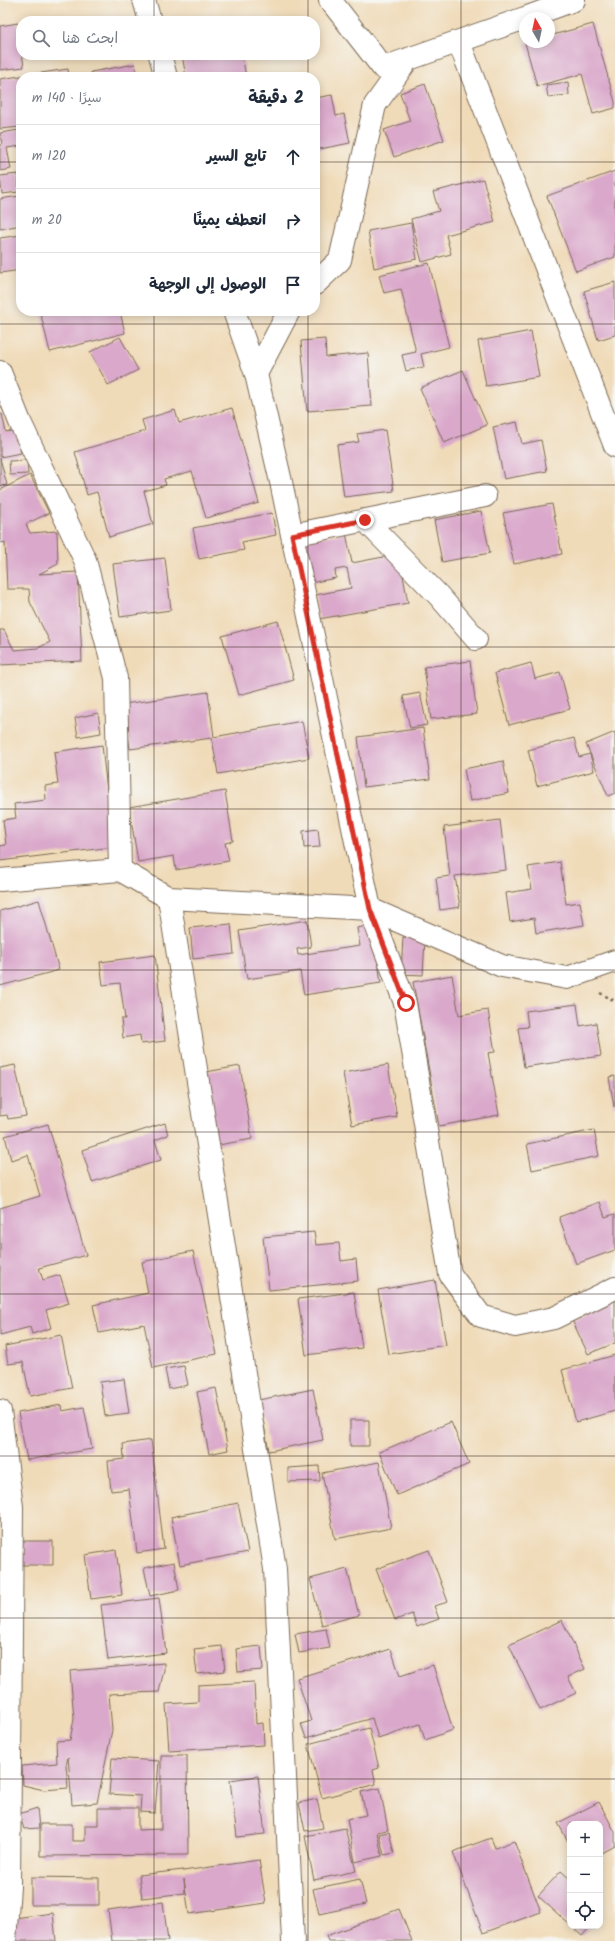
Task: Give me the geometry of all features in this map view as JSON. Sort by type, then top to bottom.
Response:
[{"type":"street","points":[[144,0],[149,16]]},
{"type":"street","points":[[330,0],[383,68],[519,20]]},
{"type":"street","points":[[541,12],[574,0]]},
{"type":"street","points":[[459,42],[615,446]]},
{"type":"street","points":[[320,279],[340,260],[375,105],[408,59]]},
{"type":"street","points":[[161,60],[165,72]]},
{"type":"street","points":[[236,316],[256,374],[292,535],[370,909],[406,1003],[450,1274],[481,1316],[515,1326],[554,1318],[615,1288]]},
{"type":"street","points":[[256,374],[286,316]]},
{"type":"street","points":[[0,372],[20,422],[85,560],[116,678],[120,870]]},
{"type":"street","points":[[292,535],[485,496]]},
{"type":"street","points":[[365,520],[439,596],[476,639]]},
{"type":"street","points":[[0,880],[120,870],[169,898],[370,909],[502,966],[567,978],[615,961]]},
{"type":"street","points":[[169,898],[275,1569],[293,1941]]},
{"type":"street","points":[[0,1410],[12,1507],[5,1690],[9,1887],[5,1941]]},
{"type":"building","points":[[16,23],[16,60],[23,60],[24,67],[0,70],[0,26]]},
{"type":"building","points":[[593,24],[615,102],[615,108],[593,114],[582,74],[537,86],[526,48],[555,48],[555,34]]},
{"type":"building","points":[[183,60],[243,60],[245,72],[185,72]]},
{"type":"building","points":[[135,64],[137,72],[91,72]]},
{"type":"building","points":[[68,69],[68,72],[48,72]]},
{"type":"building","points":[[16,77],[16,127],[0,129],[0,79]]},
{"type":"building","points":[[568,82],[569,95],[548,97],[546,85]]},
{"type":"building","points":[[425,84],[444,140],[394,157],[384,130],[410,121],[400,93]]},
{"type":"building","points":[[332,95],[336,116],[344,114],[350,143],[320,149],[320,97]]},
{"type":"building","points":[[16,130],[16,147],[7,148],[11,169],[0,171],[0,145],[2,144],[0,133]]},
{"type":"building","points":[[615,171],[615,257],[576,271],[547,196]]},
{"type":"building","points":[[16,174],[16,192],[2,194],[0,176]]},
{"type":"building","points":[[483,179],[495,222],[446,235],[451,254],[422,262],[411,219],[439,211],[433,192]]},
{"type":"building","points":[[16,196],[16,226],[0,229],[0,199]]},
{"type":"building","points":[[411,223],[417,259],[374,268],[368,231]]},
{"type":"building","points":[[16,236],[16,271],[0,273],[0,238]]},
{"type":"building","points":[[429,263],[449,347],[421,354],[424,367],[406,371],[402,355],[416,352],[401,289],[384,293],[379,275]]},
{"type":"building","points":[[615,282],[615,335],[598,340],[584,291]]},
{"type":"building","points":[[41,316],[121,316],[125,333],[50,352]]},
{"type":"building","points":[[531,331],[539,377],[486,386],[478,341]]},
{"type":"building","points":[[120,337],[138,370],[108,385],[90,352]]},
{"type":"building","points":[[325,339],[326,357],[368,353],[372,406],[307,411],[301,341]]},
{"type":"building","points":[[463,370],[487,425],[444,443],[420,388]]},
{"type":"building","points":[[232,408],[259,503],[206,518],[192,471],[164,479],[166,485],[144,491],[153,524],[109,537],[97,492],[87,495],[75,452],[145,431],[142,420],[175,410],[179,423]]},
{"type":"building","points":[[0,414],[2,414],[6,432],[16,430],[21,453],[0,457]]},
{"type":"building","points":[[517,422],[522,444],[541,440],[547,471],[504,479],[493,427]]},
{"type":"building","points":[[385,430],[394,491],[344,497],[337,445],[359,442],[357,434]]},
{"type":"building","points":[[0,458],[7,485],[0,486]]},
{"type":"building","points":[[27,460],[28,474],[10,475],[9,461]]},
{"type":"building","points":[[30,475],[49,513],[26,524],[30,533],[57,531],[58,564],[39,574],[78,572],[82,661],[0,665],[0,630],[4,630],[14,650],[38,648],[50,642],[30,602],[29,589],[7,589],[5,542],[0,543],[0,490]]},
{"type":"building","points":[[552,504],[562,554],[514,564],[503,513]]},
{"type":"building","points":[[481,511],[490,553],[442,562],[434,520]]},
{"type":"building","points":[[272,513],[276,535],[242,542],[244,550],[199,559],[193,528]]},
{"type":"building","points":[[346,533],[352,563],[399,554],[408,603],[319,619],[315,595],[351,588],[347,568],[335,570],[336,578],[310,583],[303,540]]},
{"type":"building","points":[[165,558],[171,610],[120,617],[113,564]]},
{"type":"building","points":[[278,621],[294,680],[239,695],[222,636]]},
{"type":"building","points":[[470,661],[477,714],[431,719],[424,667]]},
{"type":"building","points":[[531,663],[535,679],[560,672],[570,709],[509,725],[495,673]]},
{"type":"building","points":[[208,692],[214,737],[302,721],[309,758],[218,774],[212,738],[130,749],[124,704]]},
{"type":"building","points":[[420,693],[427,725],[410,728],[403,696]]},
{"type":"building","points":[[98,713],[101,733],[78,737],[75,718]]},
{"type":"building","points":[[423,728],[430,779],[364,787],[358,737]]},
{"type":"building","points":[[615,732],[615,793],[608,796],[586,744]]},
{"type":"building","points":[[574,738],[579,757],[590,754],[594,771],[537,786],[528,750]]},
{"type":"building","points":[[102,745],[113,847],[0,861],[0,846],[6,845],[3,820],[16,818],[14,804],[46,800],[45,786],[58,784],[54,752]]},
{"type":"building","points":[[503,761],[509,793],[470,801],[464,769]]},
{"type":"building","points":[[225,791],[233,841],[225,843],[229,861],[176,870],[174,856],[138,862],[129,807]]},
{"type":"building","points":[[500,820],[506,870],[455,876],[460,907],[440,910],[436,878],[450,876],[444,827]]},
{"type":"building","points":[[318,829],[320,847],[304,848],[303,831]]},
{"type":"building","points":[[560,862],[566,904],[580,902],[584,925],[536,933],[534,918],[510,922],[506,893],[532,889],[528,867]]},
{"type":"building","points":[[39,900],[59,970],[0,986],[0,911]]},
{"type":"building","points":[[307,920],[311,947],[297,949],[298,955],[360,946],[357,928],[373,925],[381,983],[304,995],[300,971],[247,979],[239,931]]},
{"type":"building","points":[[231,924],[234,954],[193,959],[190,928]]},
{"type":"building","points":[[403,937],[425,939],[423,975],[401,974]]},
{"type":"building","points":[[155,955],[165,1041],[141,1044],[140,1035],[123,1038],[121,1019],[125,1019],[120,983],[103,985],[100,962]]},
{"type":"building","points":[[452,975],[459,1015],[488,1010],[495,1052],[488,1053],[499,1115],[439,1126],[413,982]]},
{"type":"building","points":[[577,1004],[580,1026],[596,1023],[601,1056],[524,1067],[518,1028],[528,1027],[526,1011]]},
{"type":"building","points":[[15,1065],[26,1116],[8,1119],[7,1115],[0,1116],[0,1068]]},
{"type":"building","points":[[388,1065],[397,1117],[352,1125],[343,1073]]},
{"type":"building","points":[[240,1066],[252,1139],[213,1146],[200,1073]]},
{"type":"building","points":[[615,1076],[615,1106],[614,1107],[609,1077]]},
{"type":"building","points":[[165,1123],[168,1135],[155,1140],[161,1160],[92,1182],[82,1150]]},
{"type":"building","points":[[48,1124],[86,1255],[39,1268],[43,1280],[60,1275],[69,1303],[46,1310],[51,1328],[32,1334],[30,1327],[0,1335],[0,1208],[40,1196],[28,1155],[11,1160],[5,1136]]},
{"type":"building","points":[[594,1130],[599,1156],[532,1170],[527,1144]]},
{"type":"building","points":[[600,1202],[605,1217],[615,1214],[615,1250],[576,1264],[559,1217]]},
{"type":"building","points":[[314,1232],[316,1245],[339,1243],[341,1261],[356,1259],[358,1281],[269,1290],[263,1237]]},
{"type":"building","points":[[193,1251],[217,1354],[153,1368],[144,1324],[99,1333],[93,1305],[148,1293],[142,1262]]},
{"type":"building","points":[[435,1280],[446,1345],[389,1354],[378,1290]]},
{"type":"building","points":[[354,1292],[362,1348],[306,1355],[298,1299]]},
{"type":"building","points":[[615,1300],[615,1343],[588,1354],[572,1320]]},
{"type":"building","points":[[61,1335],[72,1388],[30,1396],[23,1362],[8,1364],[5,1346]]},
{"type":"building","points":[[615,1355],[615,1411],[576,1422],[562,1370]]},
{"type":"building","points":[[184,1366],[188,1385],[169,1389],[165,1369]]},
{"type":"building","points":[[124,1379],[129,1413],[105,1416],[100,1382]]},
{"type":"building","points":[[216,1388],[228,1450],[209,1454],[197,1392]]},
{"type":"building","points":[[313,1389],[323,1440],[269,1451],[259,1400]]},
{"type":"building","points":[[61,1405],[62,1411],[84,1407],[92,1449],[27,1460],[18,1413]]},
{"type":"building","points":[[350,1420],[369,1420],[369,1446],[350,1446]]},
{"type":"building","points":[[451,1422],[469,1464],[397,1495],[379,1452]]},
{"type":"building","points":[[151,1440],[164,1549],[137,1553],[129,1489],[111,1491],[108,1461],[124,1459],[123,1444]]},
{"type":"building","points":[[379,1462],[391,1528],[335,1539],[322,1473]]},
{"type":"building","points":[[319,1466],[320,1481],[288,1482],[288,1468]]},
{"type":"building","points":[[238,1503],[248,1552],[180,1565],[171,1517]]},
{"type":"building","points":[[18,1541],[53,1541],[53,1565],[19,1565]]},
{"type":"building","points":[[116,1550],[122,1595],[91,1599],[85,1555]]},
{"type":"building","points":[[429,1550],[448,1602],[434,1606],[439,1619],[417,1627],[412,1614],[395,1620],[376,1569]]},
{"type":"building","points":[[174,1562],[179,1590],[150,1596],[144,1568]]},
{"type":"building","points":[[347,1569],[359,1615],[322,1625],[310,1579]]},
{"type":"building","points":[[159,1598],[166,1653],[108,1660],[101,1605]]},
{"type":"building","points":[[562,1620],[585,1669],[568,1677],[576,1693],[540,1710],[509,1645]]},
{"type":"building","points":[[326,1629],[330,1648],[299,1653],[295,1634]]},
{"type":"building","points":[[222,1646],[225,1671],[197,1674],[194,1649]]},
{"type":"building","points":[[261,1646],[263,1670],[238,1672],[236,1649]]},
{"type":"building","points":[[391,1649],[400,1676],[433,1665],[453,1730],[425,1740],[420,1724],[378,1738],[372,1718],[306,1738],[301,1724],[311,1721],[297,1678]]},
{"type":"building","points":[[164,1663],[159,1692],[109,1694],[112,1730],[97,1803],[72,1805],[68,1757],[66,1765],[68,1788],[44,1790],[23,1785],[22,1766],[57,1763],[56,1741],[70,1740],[74,1719],[70,1671]]},
{"type":"building","points":[[254,1682],[256,1724],[263,1723],[264,1745],[169,1751],[166,1704],[198,1702],[198,1685]]},
{"type":"building","points":[[369,1728],[379,1768],[373,1770],[376,1784],[322,1798],[308,1744]]},
{"type":"building","points":[[161,1755],[187,1755],[188,1855],[40,1856],[40,1824],[72,1824],[72,1841],[85,1841],[85,1825],[98,1825],[98,1808],[138,1808],[138,1830],[161,1829]]},
{"type":"building","points":[[112,1758],[159,1761],[155,1813],[140,1812],[141,1796],[109,1794]]},
{"type":"building","points":[[258,1776],[265,1834],[237,1837],[230,1780]]},
{"type":"building","points":[[380,1788],[388,1830],[377,1832],[382,1856],[355,1862],[347,1819],[366,1815],[361,1792]]},
{"type":"building","points":[[317,1799],[323,1828],[305,1831],[299,1803]]},
{"type":"building","points":[[599,1802],[615,1832],[615,1846],[603,1852],[603,1821],[567,1821],[567,1840],[558,1823]]},
{"type":"building","points":[[37,1808],[39,1828],[24,1829],[19,1814]]},
{"type":"building","points":[[345,1828],[356,1871],[314,1880],[305,1836]]},
{"type":"building","points":[[389,1832],[394,1853],[384,1855],[379,1834]]},
{"type":"building","points":[[491,1838],[495,1848],[514,1841],[541,1912],[483,1933],[453,1852]]},
{"type":"building","points":[[259,1860],[266,1903],[189,1914],[184,1879],[185,1893],[142,1898],[139,1875],[183,1871]]},
{"type":"building","points":[[561,1871],[567,1876],[567,1922],[538,1896]]},
{"type":"building","points":[[31,1877],[99,1878],[99,1905],[31,1905]]},
{"type":"building","points":[[360,1879],[366,1904],[319,1914],[313,1889]]},
{"type":"building","points":[[163,1902],[168,1941],[112,1941],[108,1910]]},
{"type":"building","points":[[399,1909],[412,1941],[328,1941],[326,1936]]},
{"type":"building","points":[[53,1913],[56,1941],[10,1941],[7,1919]]},
{"type":"building","points":[[574,1929],[588,1929],[582,1936]]},
{"type":"route","points":[[365,520],[292,535],[370,909],[406,1003]]}]
